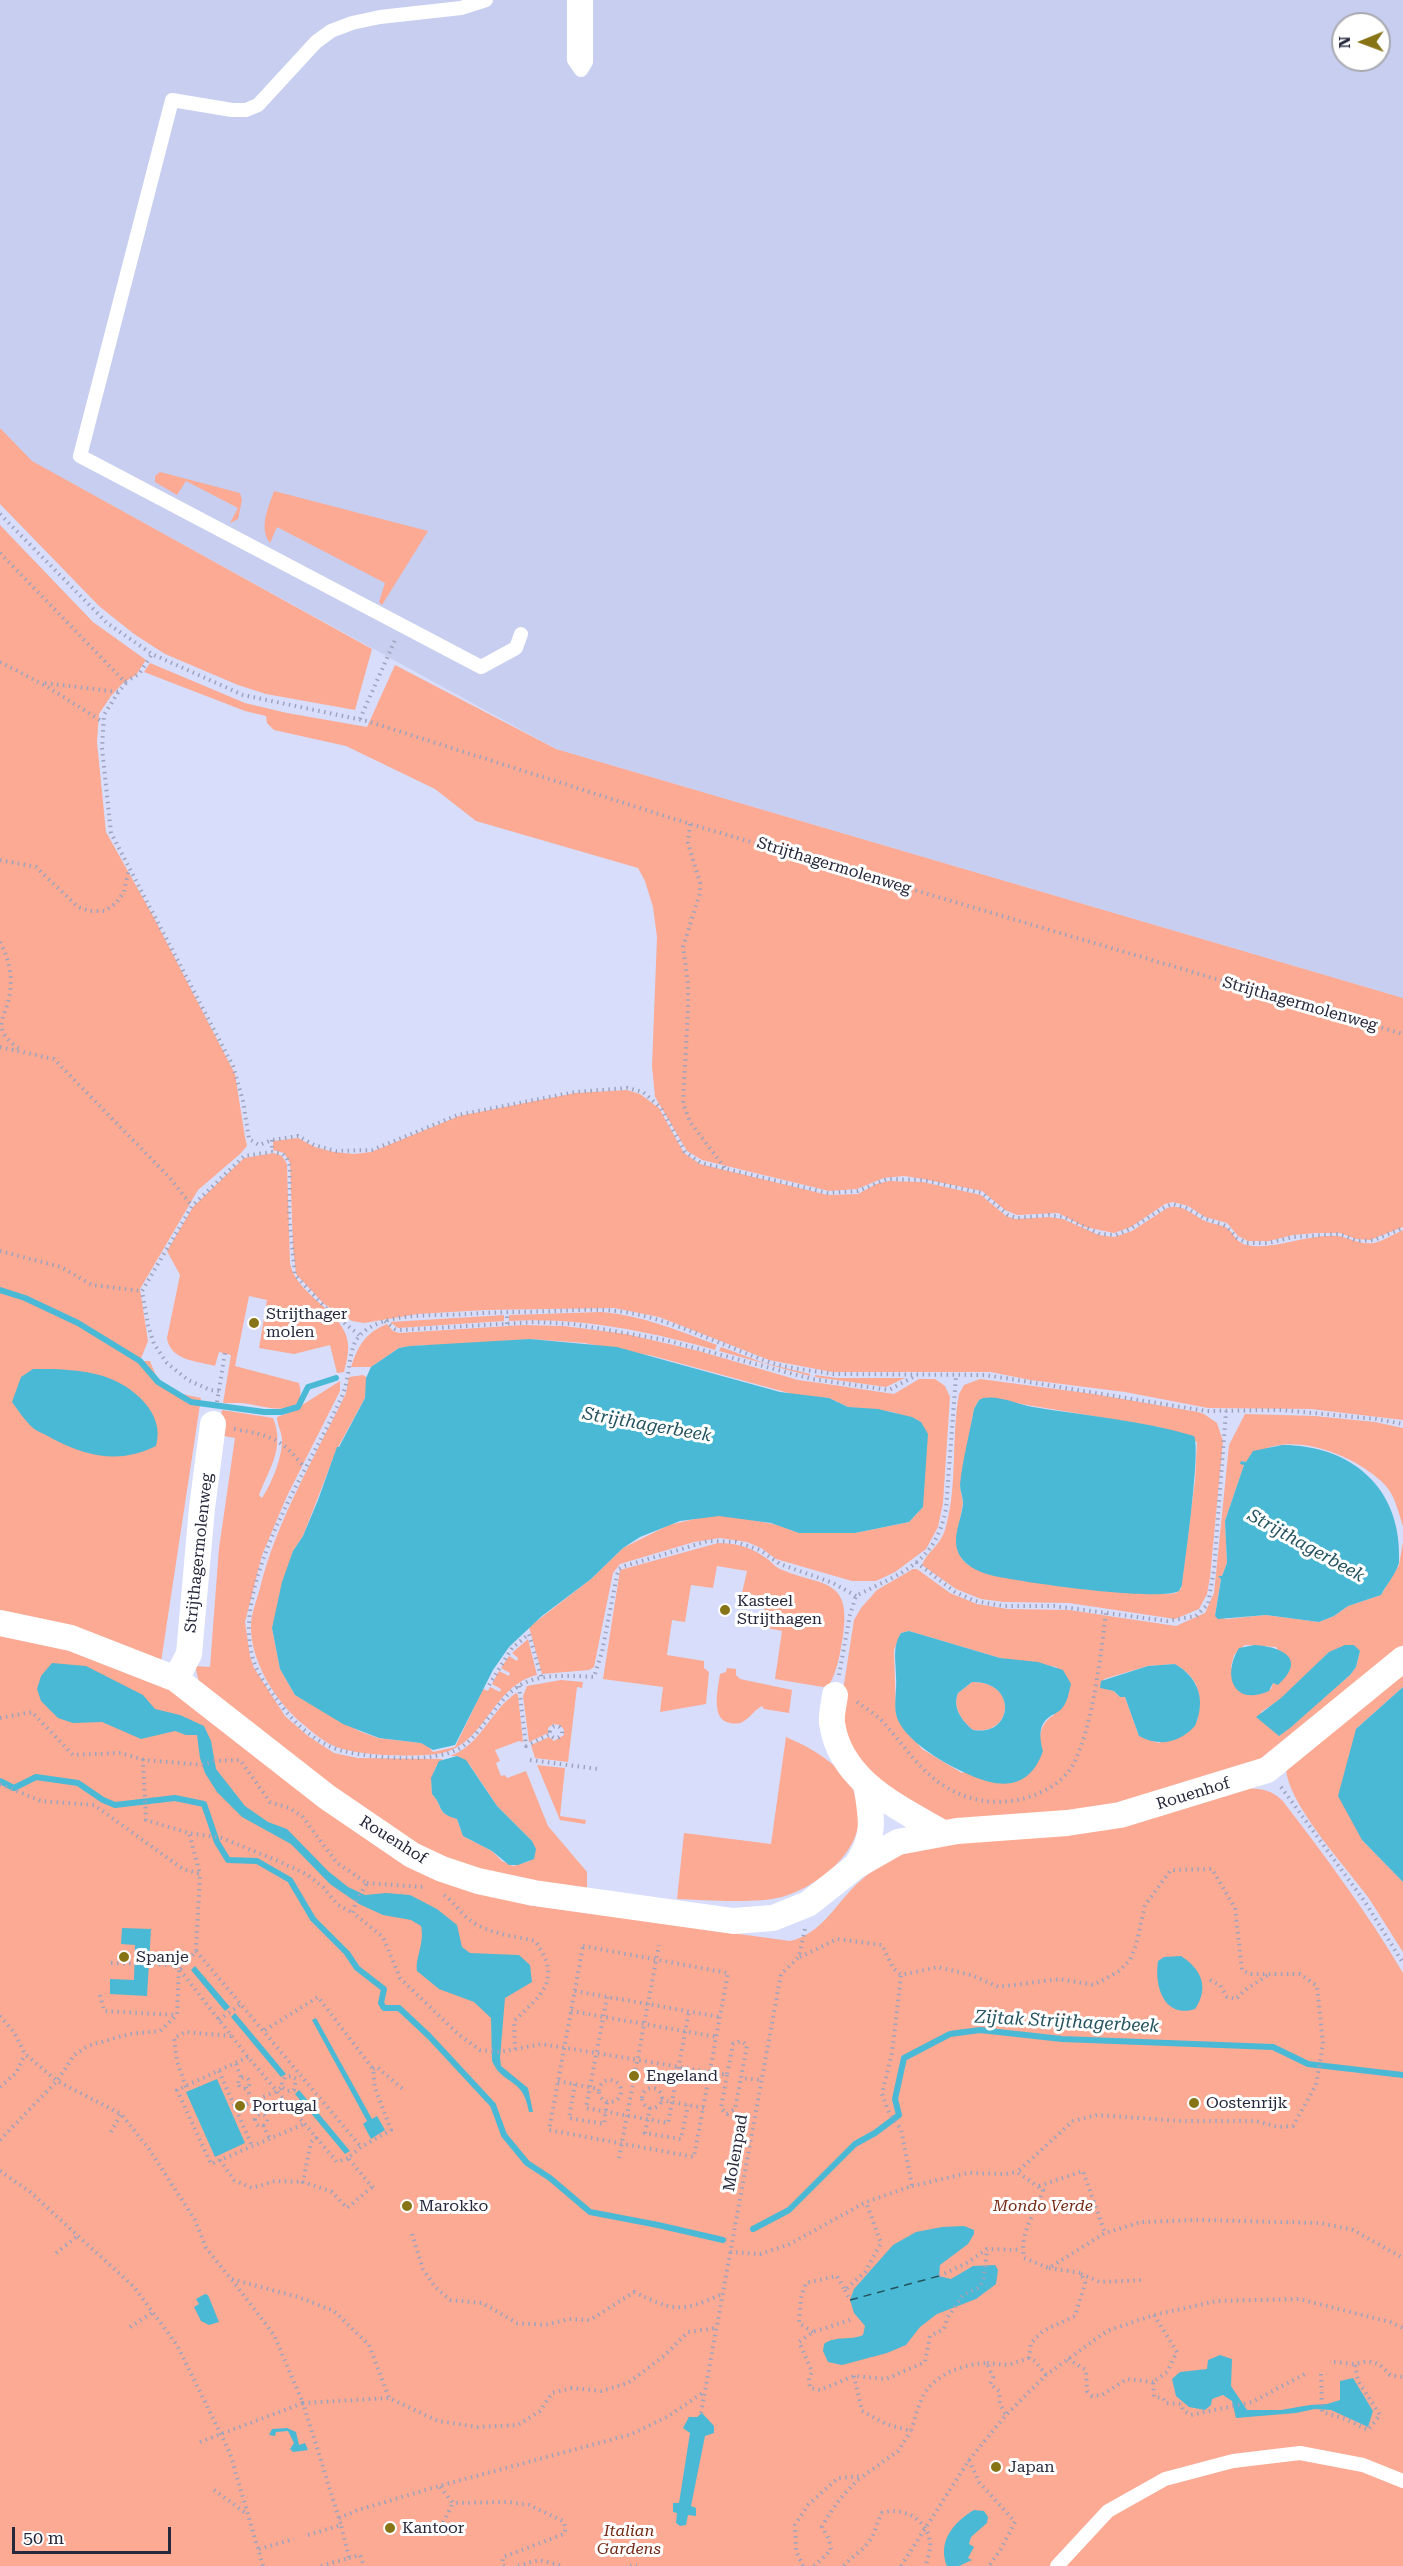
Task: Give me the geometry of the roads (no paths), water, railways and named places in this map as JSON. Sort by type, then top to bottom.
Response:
[{"type":"street","name":"Strijthagermolenweg","points":[[176,1679],[189,1654],[202,1508],[213,1424]]},
{"type":"street","name":"Rouenhof","points":[[0,1623],[71,1638],[176,1679],[327,1797],[412,1855],[442,1869],[477,1881],[534,1893],[733,1921],[773,1918],[808,1904],[856,1866],[898,1842],[943,1833],[1120,1815],[1267,1770],[1403,1659]]},
{"type":"street","points":[[835,1695],[832,1721],[842,1754],[866,1784],[880,1796],[943,1833]]},
{"type":"street","name":"Rouenhof","points":[[856,1866],[867,1850],[872,1831],[866,1784]]},
{"type":"lane","points":[[486,0],[461,8],[361,21],[331,31],[316,42],[258,105],[246,110],[172,100],[80,456],[481,667],[516,648],[521,634]]},
{"type":"lane","points":[[574,0],[574,60],[581,70],[586,62],[586,0]]},
{"type":"lane","points":[[1057,2566],[1108,2511],[1165,2479],[1233,2461],[1300,2453],[1363,2465],[1403,2481]]},
{"type":"water","points":[[530,1339],[617,1347],[780,1392],[829,1398],[848,1407],[878,1409],[912,1417],[921,1422],[928,1434],[923,1507],[909,1522],[855,1533],[799,1533],[771,1523],[719,1516],[680,1521],[640,1537],[623,1548],[591,1579],[542,1616],[509,1647],[493,1670],[455,1745],[433,1750],[421,1743],[379,1738],[343,1724],[295,1695],[280,1669],[272,1628],[282,1582],[293,1551],[303,1536],[337,1447],[365,1398],[366,1378],[371,1367],[399,1348],[410,1346]]},
{"type":"water","points":[[33,1369],[86,1372],[103,1376],[125,1386],[144,1402],[151,1412],[158,1434],[156,1446],[130,1455],[104,1456],[66,1445],[35,1429],[12,1402],[21,1377]]},
{"type":"water","points":[[983,1398],[1008,1400],[1033,1407],[1134,1422],[1194,1436],[1196,1461],[1194,1483],[1182,1585],[1179,1591],[1166,1594],[1118,1593],[1057,1586],[990,1575],[966,1563],[957,1550],[956,1543],[963,1503],[960,1485],[974,1409],[979,1400]]},
{"type":"water","points":[[1282,1445],[1306,1447],[1329,1453],[1350,1462],[1367,1475],[1381,1492],[1392,1512],[1398,1536],[1398,1567],[1381,1595],[1348,1606],[1334,1616],[1319,1622],[1266,1615],[1218,1619],[1215,1616],[1221,1579],[1218,1576],[1222,1576],[1227,1563],[1225,1521],[1244,1465],[1240,1464],[1241,1461],[1246,1462],[1253,1451]]},
{"type":"water","points":[[909,1631],[1000,1658],[1038,1662],[1063,1670],[1071,1684],[1065,1705],[1044,1722],[1041,1730],[1043,1751],[1035,1767],[1024,1778],[1013,1783],[1000,1783],[972,1776],[923,1748],[903,1729],[895,1710],[895,1649],[901,1633]],"holes":[[[972,1682],[987,1684],[997,1690],[1003,1699],[1005,1708],[1003,1718],[997,1725],[987,1730],[973,1730],[959,1714],[956,1699],[958,1693]]]},
{"type":"water","points":[[1255,1645],[1274,1648],[1282,1652],[1291,1661],[1291,1668],[1278,1685],[1273,1683],[1269,1691],[1247,1695],[1239,1692],[1234,1686],[1231,1668],[1239,1648]]},
{"type":"water","points":[[1345,1645],[1354,1645],[1360,1651],[1356,1667],[1350,1675],[1290,1728],[1279,1736],[1256,1717],[1281,1698],[1329,1652]]},
{"type":"water","points":[[52,1663],[86,1666],[143,1695],[155,1709],[180,1715],[204,1726],[211,1741],[216,1769],[245,1806],[268,1822],[287,1829],[328,1871],[348,1887],[365,1895],[386,1893],[410,1895],[437,1909],[457,1925],[462,1947],[470,1953],[519,1955],[530,1965],[532,1982],[505,1998],[500,2058],[501,2066],[528,2088],[533,2112],[529,2112],[526,2100],[518,2087],[497,2069],[492,2061],[491,2018],[474,2002],[439,1989],[417,1971],[422,1938],[421,1926],[411,1920],[383,1915],[359,1904],[330,1884],[291,1844],[242,1817],[217,1792],[205,1773],[200,1758],[197,1735],[186,1735],[175,1731],[141,1739],[102,1722],[73,1723],[58,1718],[41,1701],[37,1689],[41,1676]]},
{"type":"water","points":[[1175,1664],[1190,1676],[1198,1690],[1200,1707],[1195,1726],[1176,1740],[1169,1742],[1154,1741],[1139,1736],[1125,1697],[1120,1697],[1114,1691],[1100,1688],[1101,1681],[1148,1666]]},
{"type":"water","points":[[1403,1687],[1403,1882],[1362,1840],[1338,1796],[1356,1729]]},
{"type":"water","points":[[457,1756],[466,1760],[497,1806],[532,1841],[536,1849],[534,1859],[518,1865],[509,1865],[492,1851],[463,1836],[457,1819],[443,1812],[432,1794],[431,1778],[439,1761]]},
{"type":"water","points":[[122,1928],[151,1929],[147,1996],[110,1994],[110,1979],[134,1980],[135,1945],[121,1944]]},
{"type":"water","points":[[1181,1956],[1194,1967],[1202,1986],[1200,2001],[1195,2009],[1184,2011],[1169,2005],[1163,1998],[1157,1971],[1158,1961],[1164,1957]]},
{"type":"water","points":[[195,1966],[230,2007],[225,2011],[191,1970]]},
{"type":"water","points":[[235,2013],[286,2074],[281,2077],[231,2017]]},
{"type":"water","points":[[316,2018],[372,2119],[377,2116],[385,2130],[371,2139],[363,2124],[367,2121],[312,2020]]},
{"type":"water","points":[[217,2079],[245,2143],[215,2157],[186,2092]]},
{"type":"water","points":[[299,2090],[350,2151],[345,2154],[295,2094]]},
{"type":"water","points":[[964,2226],[974,2230],[974,2234],[968,2244],[940,2265],[939,2276],[951,2279],[973,2266],[995,2265],[998,2270],[996,2284],[976,2299],[937,2314],[920,2327],[906,2345],[887,2353],[842,2365],[828,2362],[823,2351],[824,2344],[833,2340],[863,2335],[865,2326],[854,2313],[850,2300],[854,2289],[893,2245],[916,2232]]},
{"type":"water","points":[[205,2294],[208,2295],[219,2322],[209,2325],[201,2321],[194,2307],[199,2304],[196,2299]]},
{"type":"water","points":[[1220,2355],[1232,2359],[1231,2386],[1247,2410],[1281,2410],[1327,2404],[1340,2400],[1340,2381],[1353,2378],[1373,2411],[1368,2427],[1331,2410],[1315,2409],[1296,2413],[1236,2418],[1232,2401],[1223,2395],[1212,2399],[1211,2405],[1205,2410],[1189,2407],[1176,2396],[1172,2379],[1180,2372],[1207,2369],[1208,2360]]},
{"type":"water","points":[[702,2413],[714,2426],[714,2433],[705,2436],[691,2506],[696,2508],[696,2516],[688,2515],[686,2525],[680,2526],[676,2523],[677,2513],[673,2512],[673,2503],[679,2503],[690,2433],[683,2428],[689,2417],[697,2417]]},
{"type":"water","points":[[287,2428],[296,2432],[299,2445],[305,2443],[308,2450],[293,2452],[290,2449],[294,2443],[288,2431],[276,2432],[275,2436],[269,2435],[272,2429]]},
{"type":"water","points":[[974,2510],[984,2511],[988,2517],[987,2523],[971,2537],[969,2544],[974,2547],[968,2558],[972,2560],[959,2566],[947,2566],[944,2548],[949,2533],[960,2520]]},
{"type":"waterway","name":"Strijthagerbeek","points":[[0,1290],[25,1298],[78,1323],[140,1361],[158,1382],[191,1402],[264,1412],[281,1412],[298,1407],[308,1387],[336,1378]]},
{"type":"waterway","name":"Zijtak Strijthagerbeek","points":[[0,1781],[14,1788],[36,1777],[78,1783],[103,1800],[115,1805],[175,1798],[204,1804],[217,1842],[228,1860],[257,1861],[290,1880],[313,1919],[347,1953],[357,1968],[384,1989],[381,2003],[384,2008],[399,2008],[429,2036],[493,2105],[504,2135],[527,2163],[550,2178],[590,2212],[723,2240]]},
{"type":"waterway","name":"Zijtak Strijthagerbeek","points":[[753,2229],[789,2210],[855,2144],[875,2133],[899,2115],[895,2099],[904,2058],[950,2034],[980,2030],[1062,2039],[1273,2047],[1308,2064],[1403,2075]]},
{"type":"place","name":"Strijthager molen","points":[[254,1323]]},
{"type":"place","name":"Kasteel Strijthagen","points":[[725,1610]]},
{"type":"place","name":"Spanje","points":[[124,1957]]},
{"type":"place","name":"Engeland","points":[[634,2076]]},
{"type":"place","name":"Oostenrijk","points":[[1194,2103]]},
{"type":"place","name":"Portugal","points":[[240,2106]]},
{"type":"place","name":"Marokko","points":[[407,2206]]},
{"type":"place","name":"Japan","points":[[996,2467]]},
{"type":"place","name":"Kantoor","points":[[390,2528]]},
{"type":"park label","name":"Mondo Verde","points":[[1043,2206]]},
{"type":"park label","name":"Italian Gardens","points":[[629,2540]]}]
